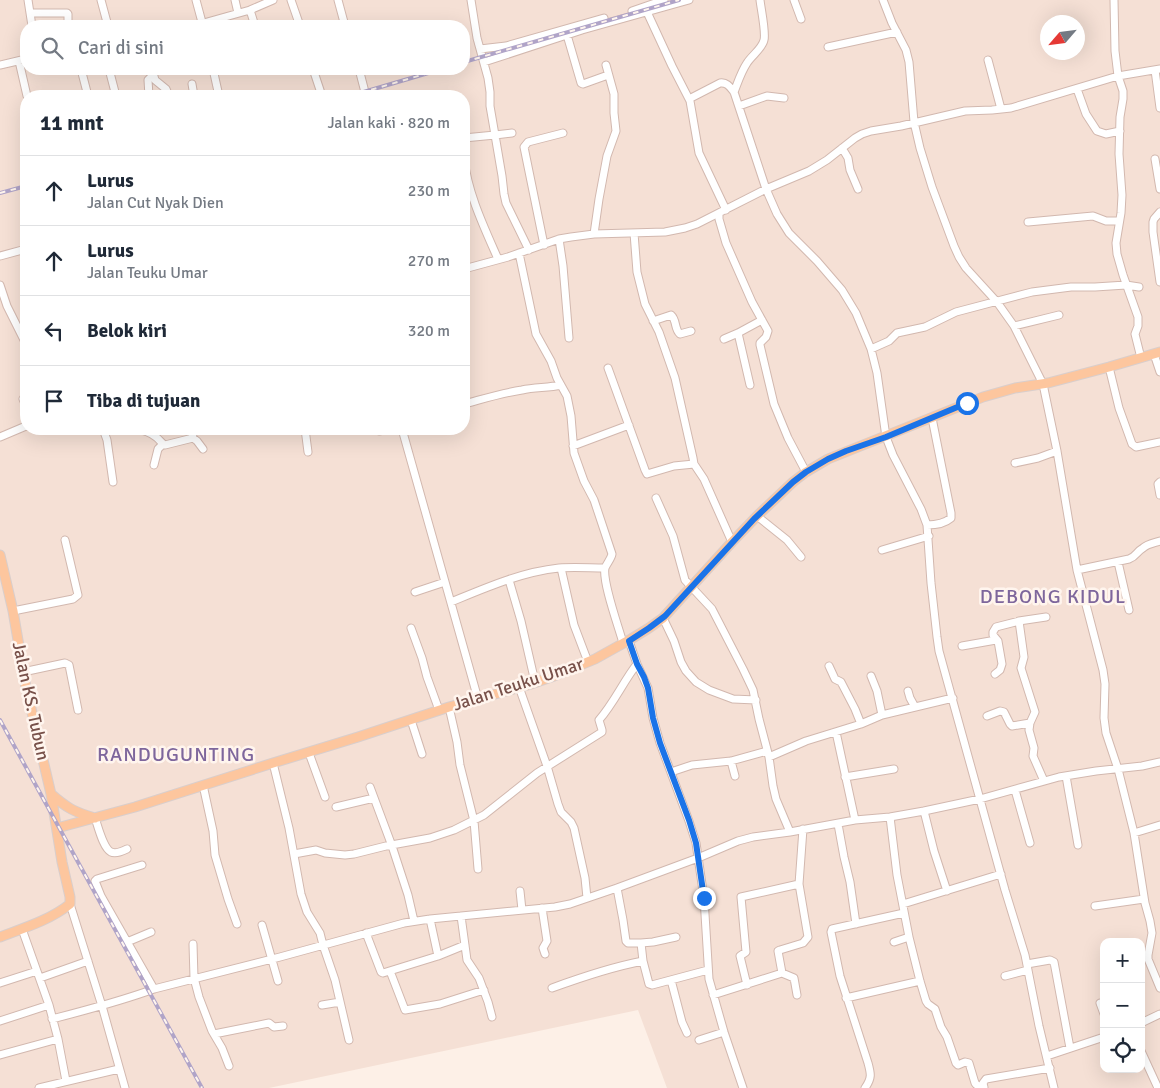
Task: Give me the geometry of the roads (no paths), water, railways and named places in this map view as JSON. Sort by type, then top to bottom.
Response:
[{"type":"main road","name":"Jalan Teuku Umar","points":[[57,828],[309,753],[439,710],[554,676],[588,662],[626,642],[663,618],[732,542],[793,482],[834,456],[983,397],[1015,388],[1043,384],[1157,353]]},
{"type":"main road","name":"Jalan KS. Tubun","points":[[0,555],[2,578],[13,610],[35,727],[51,794],[70,904]]},
{"type":"main road","points":[[51,794],[71,810],[95,818]]},
{"type":"main road","points":[[0,937],[50,917],[62,911],[70,904]]},
{"type":"street","points":[[28,0],[31,20]]},
{"type":"street","points":[[102,0],[107,20]]},
{"type":"street","points":[[196,0],[201,20]]},
{"type":"street","points":[[235,0],[238,13]]},
{"type":"street","points":[[217,20],[250,10],[273,0]]},
{"type":"street","points":[[291,0],[298,20]]},
{"type":"street","points":[[338,0],[343,20]]},
{"type":"street","points":[[470,0],[489,83],[494,135],[506,203],[529,250]]},
{"type":"street","points":[[480,49],[506,46],[540,37],[664,0]]},
{"type":"street","points":[[484,62],[645,6],[689,0]]},
{"type":"street","points":[[734,92],[746,64],[764,41],[760,0]]},
{"type":"street","points":[[794,0],[800,20]]},
{"type":"street","points":[[883,0],[906,50],[909,62],[914,122],[920,148],[932,187],[959,258],[975,279],[997,302],[1014,326],[1043,384],[1057,451],[1077,570],[1104,670],[1104,718],[1106,733],[1118,769],[1134,834],[1144,899],[1150,921],[1152,933],[1148,959],[1160,986]]},
{"type":"street","points":[[1114,0],[1118,76],[1123,91],[1120,117],[1122,195],[1116,243],[1117,254],[1138,317],[1136,334],[1141,358]]},
{"type":"street","points":[[645,6],[689,99],[699,153],[726,210]]},
{"type":"street","points":[[250,10],[253,20]]},
{"type":"street","points":[[30,13],[66,13],[68,14],[68,20]]},
{"type":"street","points":[[828,47],[897,32]]},
{"type":"street","points":[[567,34],[582,84],[608,76]]},
{"type":"street","points":[[0,64],[20,60]]},
{"type":"street","points":[[988,60],[1001,109]]},
{"type":"street","points":[[594,234],[607,156],[616,132],[614,94],[606,65]]},
{"type":"street","points":[[470,267],[571,236],[673,231],[697,224],[766,189],[809,171],[862,134],[871,131],[964,111],[1011,108],[1118,76],[1157,69],[1160,108]]},
{"type":"street","points":[[24,75],[26,90]]},
{"type":"street","points":[[83,75],[86,90]]},
{"type":"street","points":[[111,75],[114,90]]},
{"type":"street","points":[[149,90],[148,80],[151,75]]},
{"type":"street","points":[[154,75],[158,83],[167,90]]},
{"type":"street","points":[[214,75],[218,90]]},
{"type":"street","points":[[315,75],[320,90]]},
{"type":"street","points":[[361,75],[364,90]]},
{"type":"street","points":[[689,99],[714,85],[722,83],[728,85],[734,92],[766,189],[777,214],[788,233],[817,261],[842,290],[856,313],[871,349],[877,373],[886,437],[927,525],[931,583],[939,650],[1028,967],[1054,1088]]},
{"type":"street","points":[[192,84],[193,90]]},
{"type":"street","points":[[1077,89],[1086,114],[1098,131],[1106,134],[1120,131]]},
{"type":"street","points":[[739,106],[767,96],[784,98]]},
{"type":"street","points":[[470,137],[512,133]]},
{"type":"street","points":[[544,245],[524,147],[528,142],[563,133]]},
{"type":"street","points":[[842,148],[848,158],[850,170],[858,189]]},
{"type":"street","points":[[1155,159],[1160,189]]},
{"type":"street","points":[[470,188],[482,223],[498,259]]},
{"type":"street","points":[[1160,212],[1153,222],[1160,282]]},
{"type":"street","points":[[719,213],[726,243],[752,302],[768,331],[760,345],[774,404],[788,438],[806,472]]},
{"type":"street","points":[[1028,222],[1093,216],[1104,221],[1119,222]]},
{"type":"street","points":[[634,233],[637,272],[645,304],[659,332],[675,378],[694,464],[704,479],[732,542]]},
{"type":"street","points":[[559,239],[569,338]]},
{"type":"street","points":[[0,256],[20,251]]},
{"type":"street","points":[[520,253],[536,334],[552,361],[567,396],[577,463],[594,500],[612,554],[605,568],[608,594],[626,642],[648,688],[653,718],[660,743],[696,843],[704,898],[708,970],[724,1032],[743,1088]]},
{"type":"street","points":[[0,285],[20,331]]},
{"type":"street","points":[[871,349],[889,341],[897,333],[925,327],[956,312],[1032,292],[1057,288],[1095,288],[1127,285],[1139,287]]},
{"type":"street","points":[[653,321],[670,315],[674,319],[678,333],[691,331]]},
{"type":"street","points":[[1014,326],[1059,315]]},
{"type":"street","points":[[724,339],[762,320]]},
{"type":"street","points":[[738,333],[750,385]]},
{"type":"street","points":[[1157,353],[1160,372]]},
{"type":"street","points":[[1109,367],[1119,408],[1132,444],[1136,447],[1160,442]]},
{"type":"street","points":[[608,368],[648,474],[674,466],[694,464]]},
{"type":"street","points":[[470,402],[522,389],[561,384]]},
{"type":"street","points":[[769,413],[776,409]]},
{"type":"street","points":[[927,525],[945,523],[951,518],[932,418]]},
{"type":"street","points":[[573,446],[629,425]]},
{"type":"street","points":[[0,437],[20,429]]},
{"type":"street","points":[[105,435],[112,482]]},
{"type":"street","points":[[153,435],[163,444],[193,438]]},
{"type":"street","points":[[193,435],[193,438],[203,449]]},
{"type":"street","points":[[307,435],[308,452]]},
{"type":"street","points":[[404,435],[478,699]]},
{"type":"street","points":[[154,465],[158,449],[163,444]]},
{"type":"street","points":[[1015,463],[1038,458],[1057,451]]},
{"type":"street","points":[[1160,482],[1158,484],[1160,495]]},
{"type":"street","points":[[656,498],[673,536],[685,580],[708,605],[720,623],[753,690],[768,754],[772,786],[790,832]]},
{"type":"street","points":[[758,516],[787,540],[801,557]]},
{"type":"street","points":[[882,550],[929,536]]},
{"type":"street","points":[[13,610],[73,599],[78,595],[66,540]]},
{"type":"street","points":[[1077,570],[1132,558],[1146,546],[1160,541]]},
{"type":"street","points":[[1118,562],[1129,610]]},
{"type":"street","points":[[561,568],[574,625],[588,662]]},
{"type":"street","points":[[451,602],[491,585],[544,570],[605,568]]},
{"type":"street","points":[[509,580],[521,621],[535,682]]},
{"type":"street","points":[[415,592],[445,582]]},
{"type":"street","points":[[663,618],[681,662],[696,682],[733,699],[756,700]]},
{"type":"street","points":[[995,674],[1000,670],[1002,664],[998,645],[993,635],[994,629],[1019,621],[1046,618]]},
{"type":"street","points":[[1019,621],[1024,657],[1021,668],[1035,712],[1029,730],[1034,748],[1033,756],[1044,781]]},
{"type":"street","points":[[411,628],[439,710]]},
{"type":"street","points":[[962,646],[996,640]]},
{"type":"street","points":[[24,672],[65,663],[68,664],[78,710]]},
{"type":"street","points":[[294,854],[316,850],[325,853],[354,854],[442,835],[474,821],[547,766],[602,732],[599,720],[608,710],[622,684],[637,664]]},
{"type":"street","points":[[829,666],[835,679],[841,682],[861,724]]},
{"type":"street","points":[[871,676],[877,691],[882,715]]},
{"type":"street","points":[[519,687],[561,812],[572,822],[574,828],[585,878],[587,898]]},
{"type":"street","points":[[908,691],[915,707]]},
{"type":"street","points":[[671,772],[692,765],[768,754],[861,724],[882,715],[953,698]]},
{"type":"street","points":[[449,707],[460,765],[474,821],[478,869]]},
{"type":"street","points":[[987,716],[1000,711],[1004,712],[1012,726],[1030,723]]},
{"type":"street","points":[[412,720],[422,754]]},
{"type":"street","points":[[836,732],[855,820]]},
{"type":"street","points":[[309,753],[325,797]]},
{"type":"street","points":[[731,760],[735,776]]},
{"type":"street","points":[[52,1019],[194,978],[414,921],[570,904],[753,837],[924,811],[980,800],[1066,776],[1160,762]]},
{"type":"street","points":[[273,763],[294,854],[301,894],[307,912],[320,933],[335,980],[349,1040]]},
{"type":"street","points":[[845,777],[894,769]]},
{"type":"street","points":[[1066,776],[1078,845]]},
{"type":"street","points":[[203,785],[213,830],[215,855],[237,924]]},
{"type":"street","points":[[370,788],[392,846],[408,895],[414,921]]},
{"type":"street","points":[[1015,790],[1030,843]]},
{"type":"street","points":[[336,807],[374,798]]},
{"type":"street","points":[[924,811],[947,891]]},
{"type":"street","points":[[890,817],[897,875],[920,981],[927,1003],[935,1009],[956,1063],[958,1065],[965,1062],[969,1063],[975,1083],[982,1087],[984,1087],[983,1083],[986,1079],[1050,1068]]},
{"type":"street","points":[[95,818],[102,838],[111,852],[114,853],[127,849]]},
{"type":"street","points":[[838,824],[850,882],[856,924]]},
{"type":"street","points":[[1134,834],[1160,825]]},
{"type":"street","points":[[797,995],[794,978],[782,973],[778,952],[804,943],[808,937],[799,884],[803,829]]},
{"type":"street","points":[[142,865],[95,880],[101,896],[154,989]]},
{"type":"street","points":[[903,904],[1001,874]]},
{"type":"street","points":[[747,985],[740,956],[746,952],[741,897],[799,884]]},
{"type":"street","points":[[617,888],[626,941],[628,943],[653,942],[676,937]]},
{"type":"street","points":[[520,891],[522,910]]},
{"type":"street","points":[[1094,906],[1144,899]]},
{"type":"street","points":[[70,904],[125,1088]]},
{"type":"street","points":[[542,908],[547,941],[543,948],[544,954]]},
{"type":"street","points":[[865,1088],[870,1082],[869,1068],[846,998],[830,932],[904,913]]},
{"type":"street","points":[[461,916],[467,960],[479,978],[492,1018]]},
{"type":"street","points":[[430,919],[438,956]]},
{"type":"street","points":[[262,924],[278,981]]},
{"type":"street","points":[[22,929],[49,1005],[66,1081]]},
{"type":"street","points":[[127,942],[151,932]]},
{"type":"street","points":[[366,933],[382,973],[438,956],[465,945]]},
{"type":"street","points":[[1151,940],[1160,937]]},
{"type":"street","points":[[894,942],[910,938]]},
{"type":"street","points":[[641,943],[649,984],[652,985],[708,970]]},
{"type":"street","points":[[193,944],[194,978],[199,997],[229,1066]]},
{"type":"street","points":[[1005,976],[1050,960],[1054,962],[1070,1048]]},
{"type":"street","points":[[552,988],[585,976],[643,961]]},
{"type":"street","points":[[0,983],[88,962]]},
{"type":"street","points":[[390,971],[405,1010],[440,1004],[484,990]]},
{"type":"street","points":[[714,995],[782,973]]},
{"type":"street","points":[[671,980],[682,1022],[687,1033]]},
{"type":"street","points":[[846,998],[920,981]]},
{"type":"street","points":[[322,1005],[340,1002]]},
{"type":"street","points":[[0,1021],[49,1005]]},
{"type":"street","points":[[1145,1021],[1160,1014]]},
{"type":"street","points":[[214,1034],[269,1024],[274,1027],[283,1026]]},
{"type":"street","points":[[699,1040],[724,1032]]},
{"type":"street","points":[[1046,1056],[1100,1038]]},
{"type":"street","points":[[0,1054],[58,1039]]},
{"type":"street","points":[[1145,1060],[1158,1088]]},
{"type":"street","points":[[39,1088],[119,1069]]},
{"type":"railway","points":[[470,60],[679,0]]},
{"type":"railway","points":[[370,90],[422,75]]},
{"type":"railway","points":[[0,193],[20,188]]},
{"type":"railway","points":[[0,720],[202,1088]]},
{"type":"district","name":"DEBONG KIDUL","points":[[1053,596]]},
{"type":"district","name":"RANDUGUNTING","points":[[176,754]]}]
